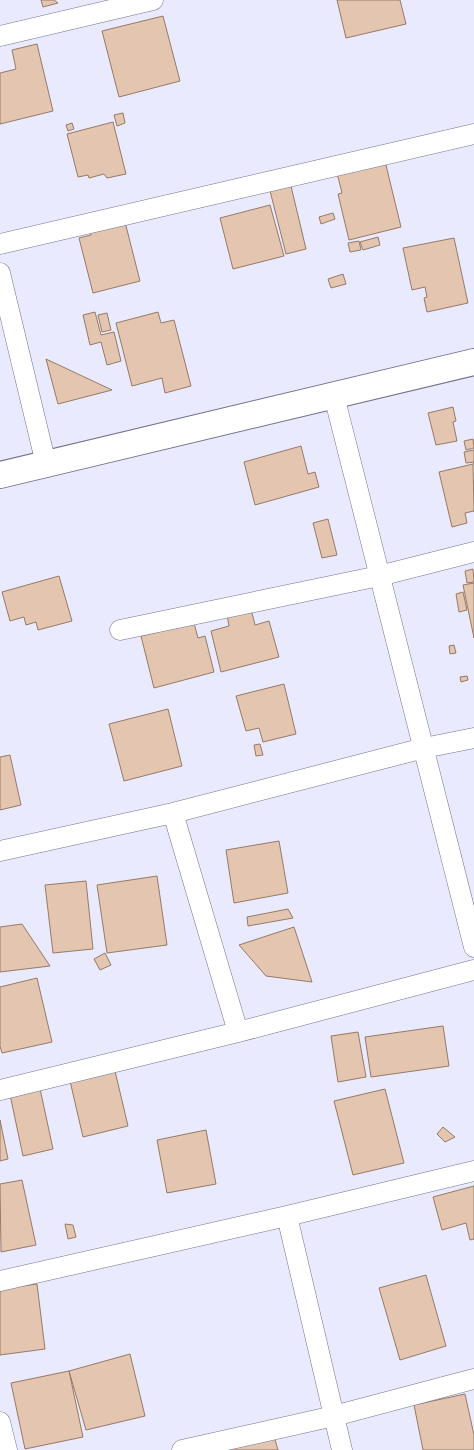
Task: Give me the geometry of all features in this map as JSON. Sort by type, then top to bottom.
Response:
[{"type":"street","points":[[0,36],[153,0]]},
{"type":"street","points":[[0,244],[474,134]]},
{"type":"street","points":[[0,273],[46,464]]},
{"type":"street","points":[[0,476],[474,362]]},
{"type":"street","points":[[334,396],[474,947]]},
{"type":"street","points":[[120,630],[379,576],[474,552]]},
{"type":"street","points":[[0,851],[173,813],[424,748],[474,738]]},
{"type":"street","points":[[173,813],[238,1032]]},
{"type":"street","points":[[0,1090],[238,1032],[474,970]]},
{"type":"street","points":[[0,1281],[287,1216],[474,1171]]},
{"type":"street","points":[[287,1216],[342,1450]]},
{"type":"street","points":[[182,1450],[334,1416],[474,1379]]},
{"type":"street","points":[[0,1422],[7,1450]]},
{"type":"building","points":[[41,0],[54,0],[58,3],[43,7]]},
{"type":"building","points":[[337,0],[400,0],[406,24],[346,38]]},
{"type":"building","points":[[163,16],[180,81],[119,97],[102,31]]},
{"type":"building","points":[[37,44],[53,111],[0,124],[0,73],[16,69],[12,50]]},
{"type":"building","points":[[123,113],[125,123],[117,126],[114,115]]},
{"type":"building","points":[[113,122],[126,174],[107,178],[104,174],[89,178],[88,175],[78,177],[67,134]]},
{"type":"building","points":[[72,123],[74,129],[68,131],[66,125]]},
{"type":"building","points":[[384,157],[401,227],[349,240],[338,194],[342,193],[336,169]]},
{"type":"building","points":[[290,182],[306,249],[286,254],[269,187]]},
{"type":"building","points":[[270,205],[284,256],[233,269],[220,218]]},
{"type":"building","points":[[333,213],[335,219],[321,224],[319,217]]},
{"type":"building","points":[[124,218],[140,281],[93,293],[79,238],[91,235],[89,227]]},
{"type":"building","points":[[378,237],[380,245],[363,250],[360,242]]},
{"type":"building","points":[[454,238],[468,303],[427,312],[424,298],[427,297],[425,287],[412,290],[403,248]]},
{"type":"building","points":[[359,241],[361,250],[350,252],[348,243]]},
{"type":"building","points":[[343,274],[346,284],[331,288],[328,279]]},
{"type":"building","points":[[95,312],[101,335],[114,332],[121,361],[107,365],[101,342],[90,345],[83,315]]},
{"type":"building","points":[[158,312],[161,323],[174,320],[191,386],[165,393],[162,378],[132,386],[116,323]]},
{"type":"building","points":[[107,313],[111,330],[102,332],[98,315]]},
{"type":"building","points":[[46,359],[112,390],[58,404]]},
{"type":"building","points":[[453,407],[456,421],[453,422],[457,441],[436,445],[428,413]]},
{"type":"building","points":[[473,439],[474,448],[466,450],[464,441]]},
{"type":"building","points":[[301,446],[308,474],[315,472],[319,487],[255,505],[244,462]]},
{"type":"building","points":[[474,450],[474,462],[466,463],[464,452]]},
{"type":"building","points":[[473,464],[474,511],[465,513],[467,523],[452,527],[439,472]]},
{"type":"building","points":[[328,519],[337,555],[322,558],[313,523]]},
{"type":"building","points":[[473,569],[474,582],[467,583],[465,571]]},
{"type":"building","points":[[59,576],[72,621],[38,630],[36,622],[26,625],[24,617],[10,621],[2,592]]},
{"type":"building","points":[[474,583],[474,638],[463,585]]},
{"type":"building","points":[[463,592],[467,610],[459,612],[456,594]]},
{"type":"building","points":[[251,609],[255,625],[269,621],[279,657],[221,672],[211,631],[229,626],[227,615]]},
{"type":"building","points":[[194,623],[198,638],[205,636],[214,672],[154,688],[141,636]]},
{"type":"building","points":[[454,645],[456,653],[450,654],[449,646]]},
{"type":"building","points":[[467,676],[468,680],[461,682],[460,677]]},
{"type":"building","points":[[284,684],[296,734],[263,742],[259,728],[246,731],[236,696]]},
{"type":"building","points":[[168,709],[182,766],[124,781],[109,724]]},
{"type":"building","points":[[260,744],[263,755],[256,756],[254,745]]},
{"type":"building","points":[[10,755],[21,805],[0,810],[0,757]]},
{"type":"building","points":[[279,841],[288,893],[234,903],[226,850]]},
{"type":"building","points":[[157,876],[167,945],[107,953],[97,885]]},
{"type":"building","points":[[86,881],[93,949],[53,953],[45,885]]},
{"type":"building","points":[[288,909],[293,918],[248,926],[247,917]]},
{"type":"building","points":[[22,924],[50,966],[0,972],[0,927]]},
{"type":"building","points":[[294,927],[312,982],[266,976],[239,945]]},
{"type":"building","points":[[105,953],[111,965],[100,970],[94,959]]},
{"type":"building","points":[[37,978],[52,1042],[2,1053],[0,1046],[0,987]]},
{"type":"building","points":[[443,1026],[449,1066],[371,1077],[365,1037]]},
{"type":"building","points":[[358,1032],[366,1077],[338,1082],[331,1036]]},
{"type":"building","points":[[115,1071],[128,1126],[83,1137],[70,1081]]},
{"type":"building","points":[[39,1084],[53,1149],[23,1156],[9,1090]]},
{"type":"building","points":[[385,1089],[404,1163],[353,1175],[334,1101]]},
{"type":"building","points":[[0,1120],[8,1159],[0,1161]]},
{"type":"building","points":[[443,1127],[455,1137],[445,1142],[437,1134]]},
{"type":"building","points":[[206,1130],[216,1184],[167,1193],[157,1140]]},
{"type":"building","points":[[22,1180],[36,1245],[1,1252],[0,1184]]},
{"type":"building","points":[[474,1186],[474,1239],[470,1240],[466,1223],[442,1230],[433,1197]]},
{"type":"building","points":[[65,1224],[73,1225],[76,1237],[68,1239]]},
{"type":"building","points":[[426,1275],[446,1346],[400,1360],[379,1288]]},
{"type":"building","points":[[37,1284],[45,1349],[0,1355],[0,1289]]},
{"type":"building","points":[[130,1354],[145,1416],[86,1430],[69,1371]]},
{"type":"building","points":[[69,1371],[83,1437],[25,1449],[11,1383]]},
{"type":"building","points":[[465,1394],[474,1435],[474,1450],[423,1450],[414,1405]]},
{"type":"building","points":[[274,1436],[278,1450],[227,1450]]}]
